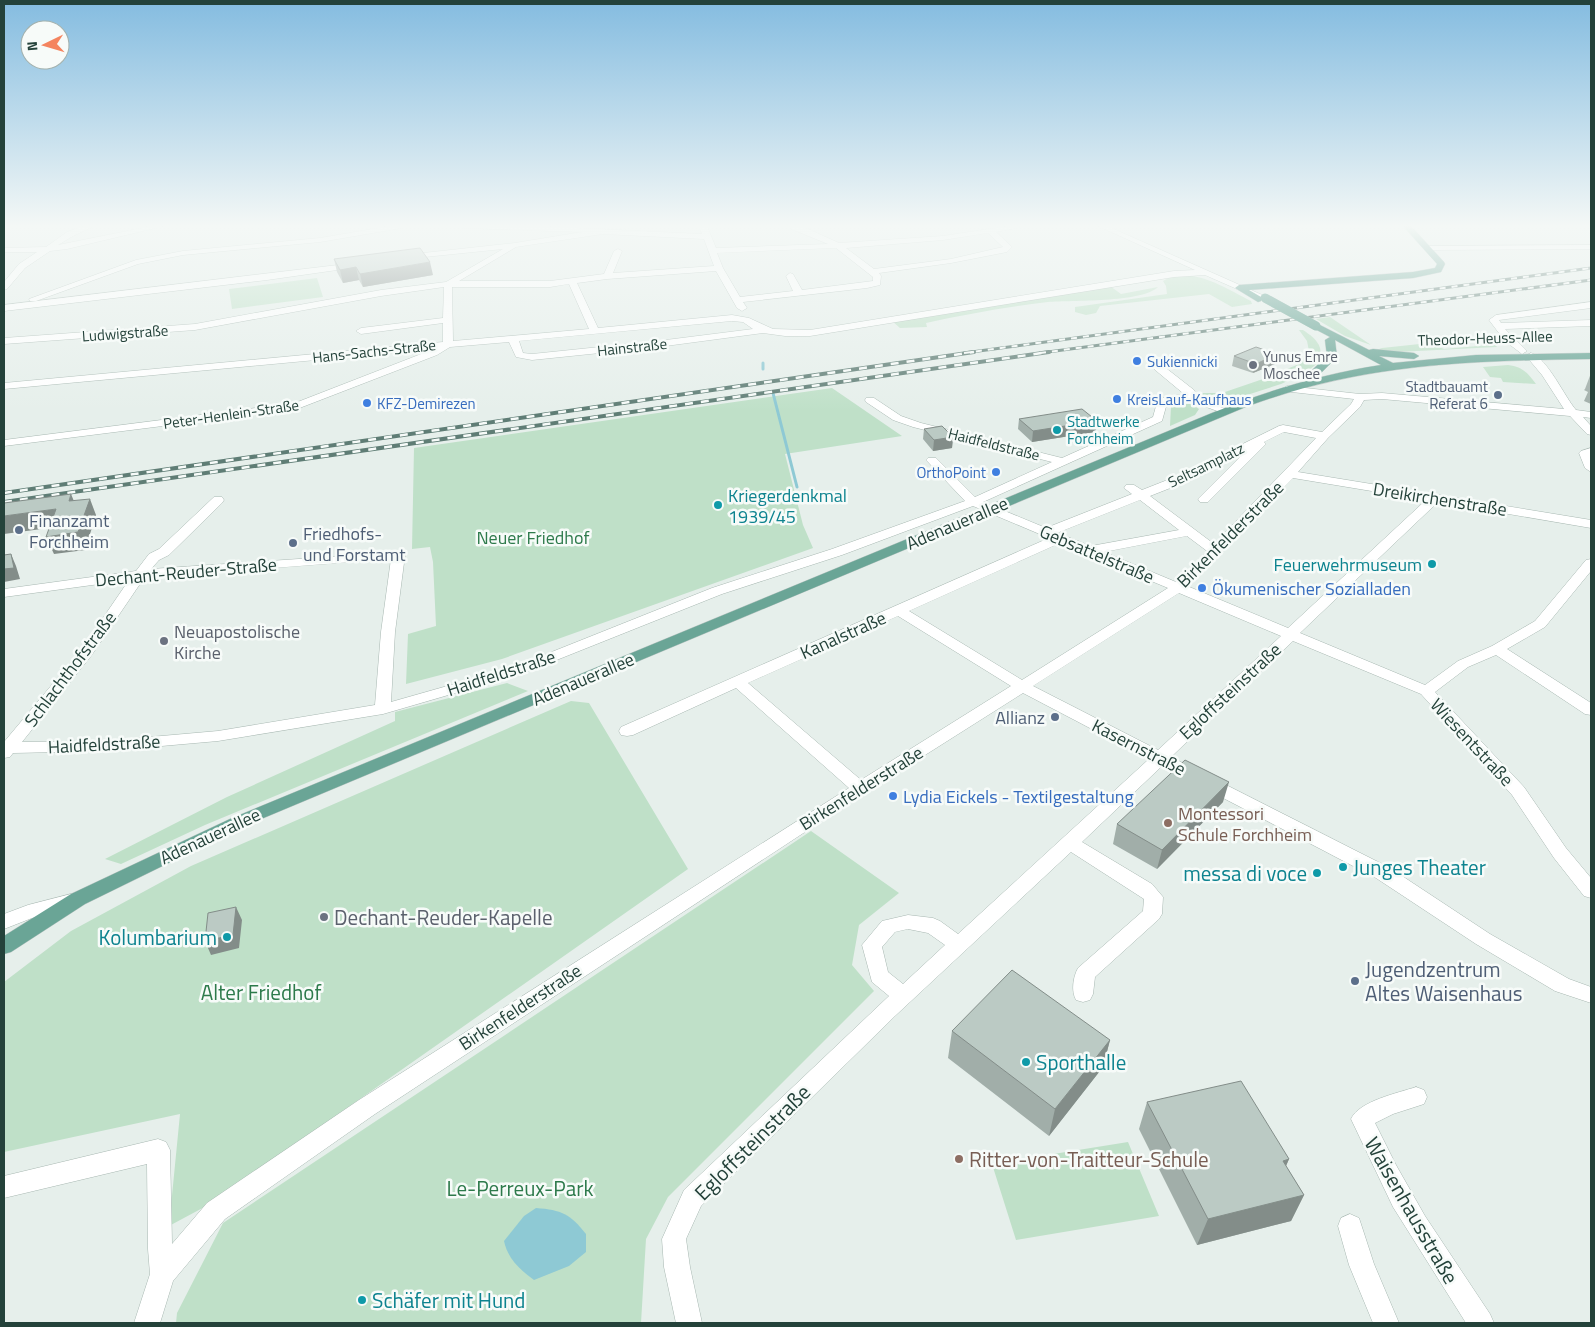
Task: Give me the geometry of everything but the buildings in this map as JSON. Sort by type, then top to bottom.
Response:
[{"type":"main road","points":[[1239,288],[1385,365]]},
{"type":"main road","points":[[1262,299],[1262,291],[1268,288]]},
{"type":"main road","points":[[1312,327],[1330,340],[1369,356],[1414,356]]},
{"type":"main road","points":[[1314,374],[1332,357],[1330,340]]},
{"type":"main road","points":[[1350,345],[1385,365]]},
{"type":"main road","name":"Theodor-Heuss-Allee","points":[[1385,365],[1591,350]]},
{"type":"main road","name":"Theodor-Heuss-Allee","points":[[1385,365],[1414,356],[1526,354],[1591,356]]},
{"type":"main road","name":"Adenauerallee","points":[[1173,432],[1190,420],[1314,374],[1369,356]]},
{"type":"main road","name":"Adenauerallee","points":[[4,946],[78,899],[236,823],[1173,432],[1287,389],[1385,365]]},
{"type":"street","points":[[8,308],[61,288]]},
{"type":"street","points":[[8,308],[176,288]]},
{"type":"street","name":"Ludwigstraße","points":[[4,341],[195,327],[419,288]]},
{"type":"street","points":[[448,288],[448,344]]},
{"type":"street","points":[[575,288],[595,330]]},
{"type":"street","points":[[730,288],[746,315],[744,318]]},
{"type":"street","points":[[796,288],[799,293]]},
{"type":"street","points":[[737,300],[848,288]]},
{"type":"street","name":"Hainstraße","points":[[513,338],[518,355],[532,357],[677,342],[763,330],[790,334],[810,333],[1087,288]]},
{"type":"street","points":[[1591,305],[1496,318],[1494,320],[1508,339],[1541,366],[1574,413],[1591,432]]},
{"type":"street","name":"Hainstraße","points":[[744,318],[763,330]]},
{"type":"street","name":"Hans-Sachs-Straße","points":[[4,386],[595,330],[744,318]]},
{"type":"street","points":[[361,331],[448,320]]},
{"type":"street","points":[[1499,326],[1591,323]]},
{"type":"street","name":"Peter-Henlein-Straße","points":[[4,443],[297,406],[434,354],[448,344]]},
{"type":"street","name":"Haidfeldstraße","points":[[1158,367],[1190,392],[1188,396]]},
{"type":"street","points":[[1287,389],[1360,397],[1382,396],[1591,415]]},
{"type":"street","name":"Haidfeldstraße","points":[[6,751],[105,746],[218,736],[383,709],[519,670],[717,591],[837,552],[973,502],[1158,420],[1162,400],[1172,396],[1188,396],[1220,409]]},
{"type":"street","name":"Birkenfelderstraße","points":[[163,1274],[216,1212],[366,1107],[861,788],[1178,588],[1356,405],[1360,397]]},
{"type":"street","name":"Haidfeldstraße","points":[[870,400],[897,418],[917,425],[1065,462]]},
{"type":"street","name":"Seltsamplatz","points":[[1052,536],[1136,491],[1184,478],[1283,428],[1324,436]]},
{"type":"street","name":"Seltsamplatz","points":[[1204,499],[1269,434]]},
{"type":"street","points":[[1591,451],[1586,453],[1591,468]]},
{"type":"street","name":"Haidfeldstraße","points":[[932,460],[973,502],[989,509]]},
{"type":"street","name":"Dreikirchenstraße","points":[[1290,474],[1591,524]]},
{"type":"street","name":"Seltsamplatz","points":[[1136,491],[1215,551]]},
{"type":"street","name":"Egloffsteinstraße","points":[[689,1323],[677,1267],[674,1239],[692,1198],[958,944],[1070,843],[1435,498]]},
{"type":"street","name":"Schlachthofstraße","points":[[6,751],[86,653],[140,574],[154,557],[164,552],[218,500]]},
{"type":"street","name":"Gebsattelstraße","points":[[989,509],[1426,691]]},
{"type":"street","points":[[1087,550],[1188,532]]},
{"type":"street","name":"Kanalstraße","points":[[626,731],[898,610],[1052,536]]},
{"type":"street","name":"Dechant-Reuder-Straße","points":[[4,593],[140,574],[398,554],[388,632],[383,709]]},
{"type":"street","name":"Wiesentstraße","points":[[1591,563],[1540,624],[1497,649],[1463,664],[1426,691],[1518,791],[1560,853],[1591,891]]},
{"type":"street","name":"Kasernstraße","points":[[898,610],[1021,686],[1383,873],[1482,939],[1562,985],[1591,995]]},
{"type":"street","points":[[1497,649],[1591,710]]},
{"type":"street","points":[[738,682],[861,788]]},
{"type":"street","points":[[1070,843],[1145,889],[1154,897],[1152,914],[1085,974],[1083,994]]},
{"type":"street","points":[[4,922],[28,912],[78,899]]},
{"type":"street","points":[[896,1003],[879,976],[872,945],[889,926],[908,922],[933,926],[958,944]]},
{"type":"street","name":"Waisenhausstraße","points":[[1416,1097],[1387,1106],[1362,1120],[1375,1151],[1437,1258],[1481,1323]]},
{"type":"street","points":[[4,1187],[158,1150],[160,1249],[163,1274],[147,1323]]},
{"type":"street","points":[[1350,1226],[1362,1265],[1386,1323]]},
{"type":"green space","points":[[320,288],[323,297],[232,309],[229,289]]},
{"type":"green space","points":[[1098,288],[1113,288],[1121,294],[1156,288],[1137,296],[1106,300],[1048,302],[987,311],[926,323],[927,327],[900,328],[892,321]]},
{"type":"green space","points":[[1166,288],[1225,288],[1251,301],[1252,304],[1232,307],[1209,294],[1100,306],[1096,313],[1086,315],[1075,312],[1075,307],[1167,294]]},
{"type":"green space","points":[[1330,317],[1371,345],[1345,336],[1316,319]]},
{"type":"green space","points":[[1299,330],[1303,330],[1315,340],[1319,345],[1323,359],[1305,373],[1281,384],[1225,402],[1204,401],[1198,393],[1222,393],[1299,364],[1309,351],[1307,341]]},
{"type":"green space","points":[[1492,341],[1497,347],[1397,352],[1376,350],[1429,343],[1444,349],[1489,345],[1485,342]]},
{"type":"green space","points":[[1508,365],[1525,371],[1536,384],[1503,382],[1501,378],[1490,377],[1483,367]]},
{"type":"green space","name":"Neuer Friedhof","points":[[832,388],[902,436],[785,454],[803,525],[813,548],[502,659],[406,684],[408,634],[436,626],[433,562],[430,547],[412,549],[414,448]]},
{"type":"green space","points":[[1177,403],[1191,404],[1199,409],[1195,415],[1170,426],[1171,406]]},
{"type":"green space","points":[[507,683],[528,691],[205,825],[121,864],[105,859],[227,797],[395,721],[395,712]]},
{"type":"green space","name":"Alter Friedhof","points":[[571,701],[589,703],[688,869],[210,1204],[169,1226],[180,1114],[4,1152],[4,982],[71,931],[191,866]]},
{"type":"green space","name":"Le-Perreux-Park","points":[[811,831],[899,893],[859,925],[852,965],[874,991],[668,1197],[646,1239],[641,1323],[176,1323],[177,1313],[223,1223]]},
{"type":"green space","points":[[1128,1142],[1159,1216],[1016,1240],[992,1164]]},
{"type":"water","points":[[536,1208],[565,1214],[575,1222],[586,1234],[586,1252],[569,1266],[534,1280],[515,1263],[508,1253],[504,1241],[524,1216]]},
{"type":"waterway","points":[[763,363],[763,369]]},
{"type":"waterway","points":[[773,393],[797,487]]},
{"type":"railway","points":[[964,353],[1444,288]]},
{"type":"railway","points":[[1040,353],[1531,288]]},
{"type":"railway","points":[[4,493],[974,352]]},
{"type":"railway","points":[[4,502],[1049,352]]},
{"type":"place","name":"Sukiennicki","points":[[1137,361]]},
{"type":"place","name":"Yunus Emre Moschee","points":[[1253,365]]},
{"type":"place","name":"Stadtbauamt Referat 6","points":[[1498,395]]},
{"type":"place","name":"KreisLauf-Kaufhaus","points":[[1117,399]]},
{"type":"place","name":"KFZ-Demirezen","points":[[367,403]]},
{"type":"place","name":"Stadtwerke Forchheim","points":[[1057,430]]},
{"type":"place","name":"OrthoPoint","points":[[996,472]]},
{"type":"place","name":"Kriegerdenkmal 1939/45","points":[[718,505]]},
{"type":"place","name":"Finanzamt Forchheim","points":[[19,530]]},
{"type":"place","name":"Friedhofs- und Forstamt","points":[[293,543]]},
{"type":"place","name":"Feuerwehrmuseum","points":[[1432,564]]},
{"type":"place","name":"Ökumenischer Sozialladen","points":[[1202,588]]},
{"type":"place","name":"Neuapostolische Kirche","points":[[164,641]]},
{"type":"place","name":"Allianz","points":[[1055,717]]},
{"type":"place","name":"Lydia Eickels - Textilgestaltung","points":[[893,796]]},
{"type":"place","name":"Montessori Schule Forchheim","points":[[1168,823]]},
{"type":"place","name":"Junges Theater","points":[[1343,867]]},
{"type":"place","name":"messa di voce","points":[[1317,873]]},
{"type":"place","name":"Dechant-Reuder-Kapelle","points":[[324,917]]},
{"type":"place","name":"Kolumbarium","points":[[227,937]]},
{"type":"place","name":"Jugendzentrum Altes Waisenhaus","points":[[1355,981]]},
{"type":"place","name":"Sporthalle","points":[[1026,1062]]},
{"type":"place","name":"Ritter-von-Traitteur-Schule","points":[[959,1159]]},
{"type":"place","name":"Schäfer mit Hund","points":[[362,1300]]}]
